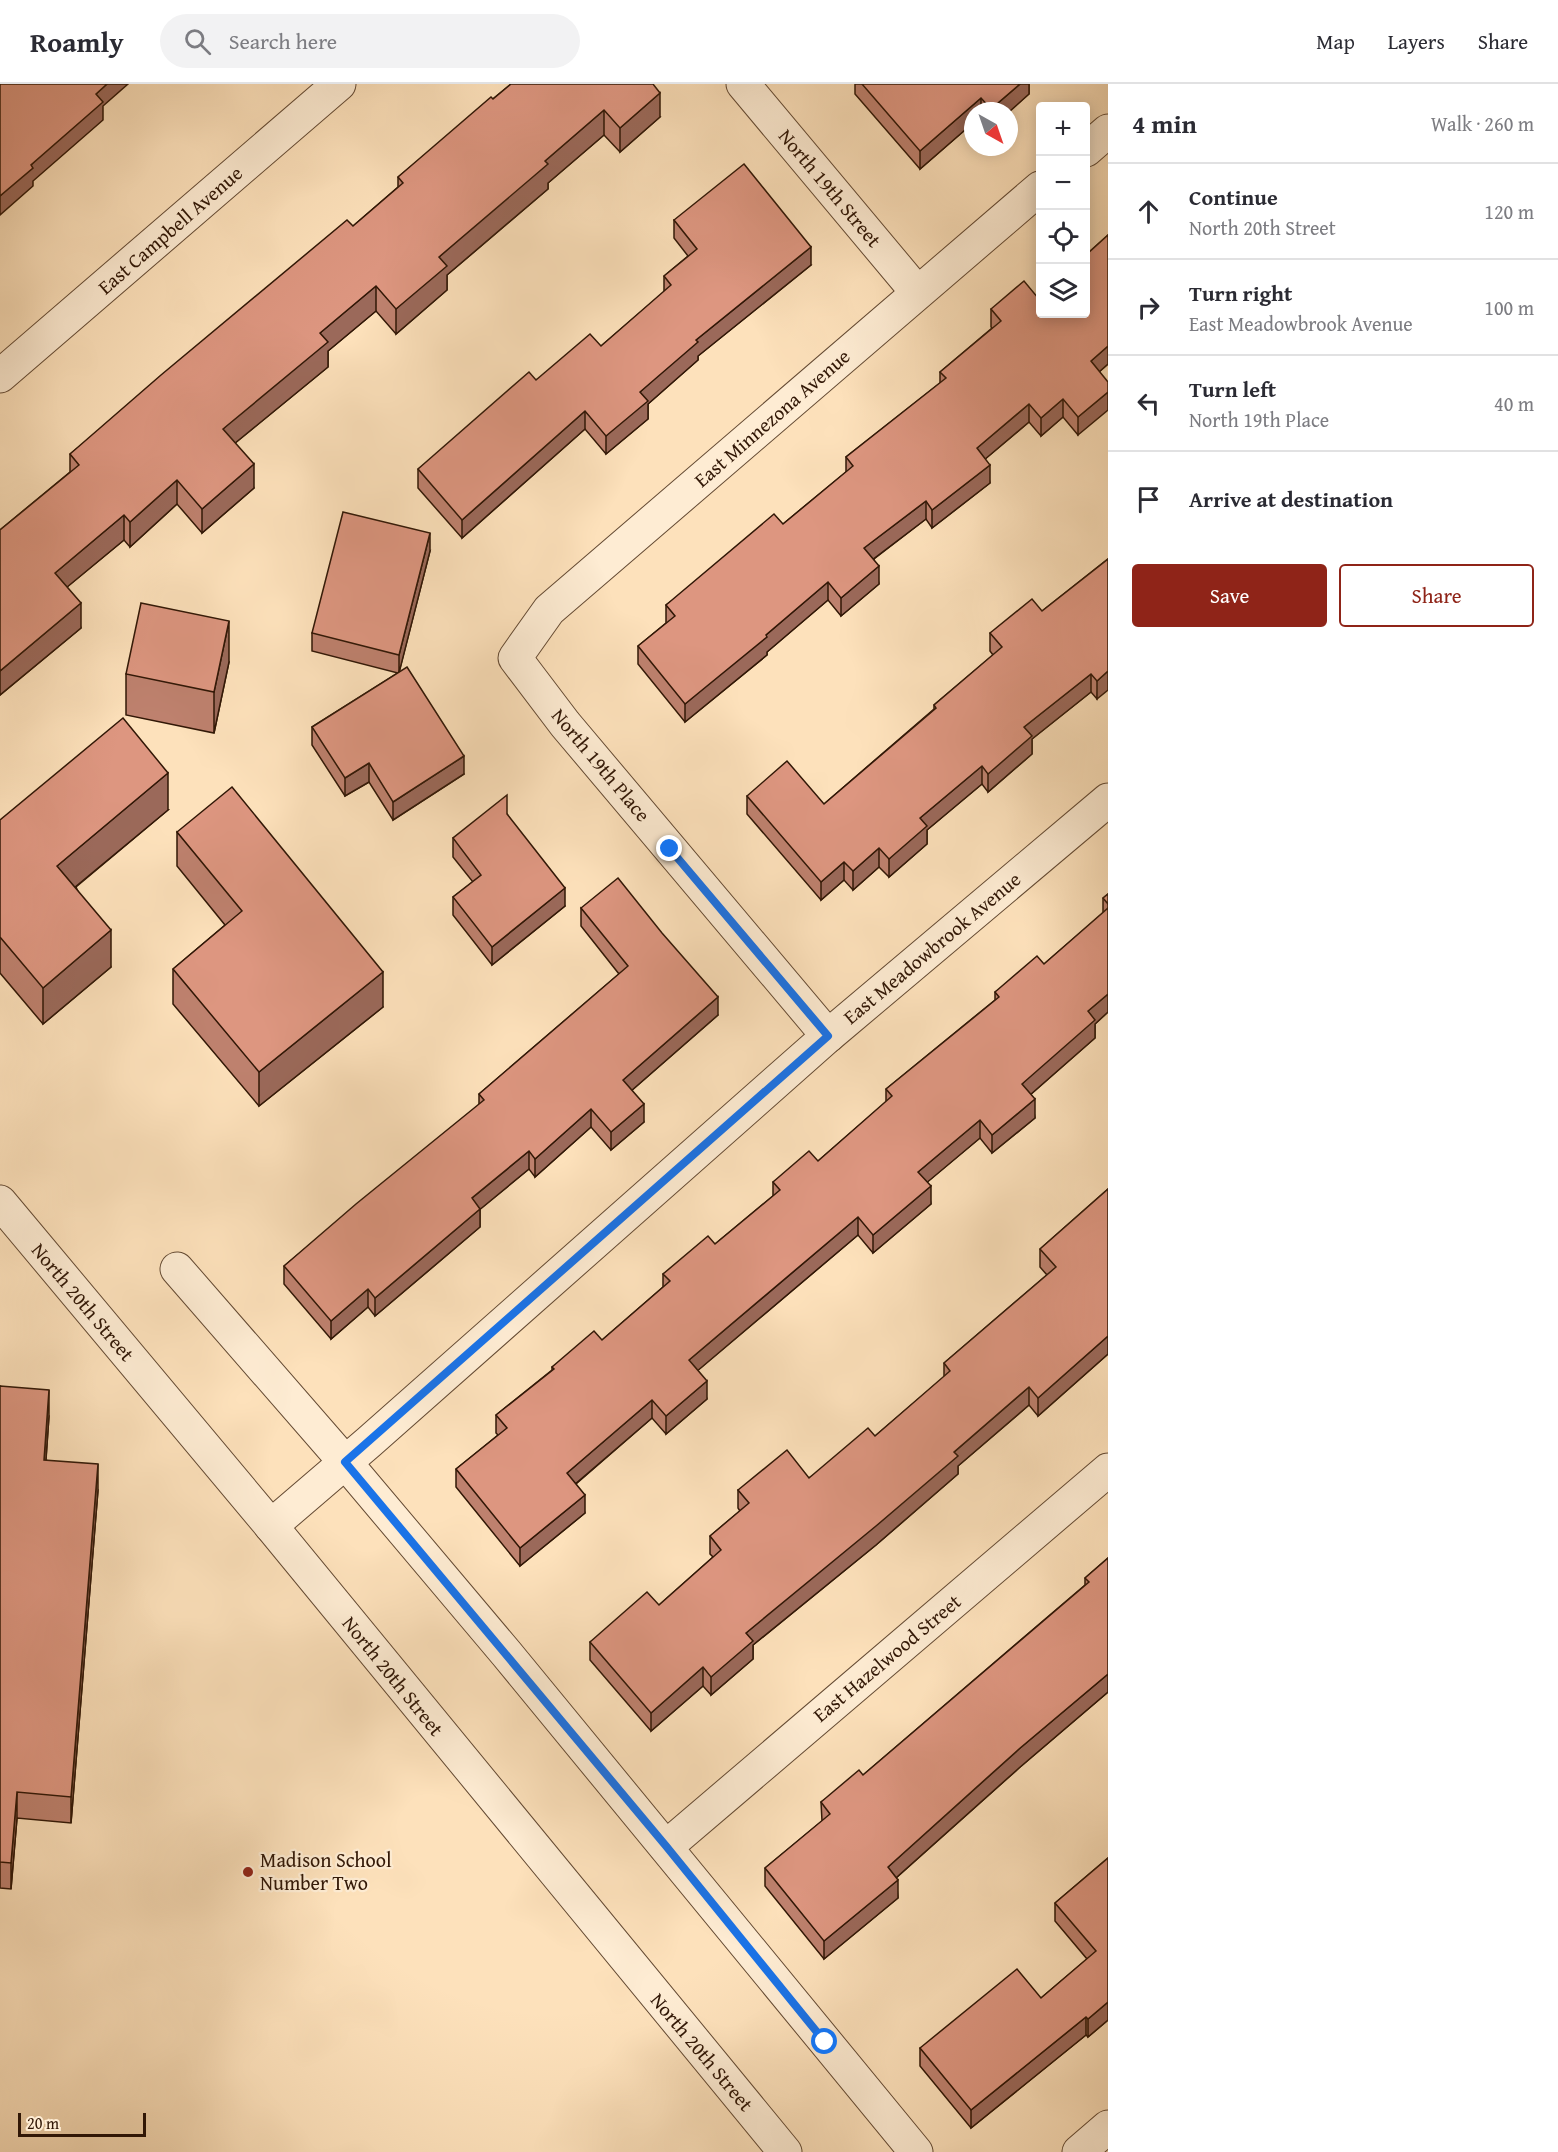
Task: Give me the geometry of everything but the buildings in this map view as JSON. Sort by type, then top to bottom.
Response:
[{"type":"street","name":"East Campbell Avenue","points":[[0,376],[339,84]]},
{"type":"street","name":"North 19th Street","points":[[743,84],[917,292]]},
{"type":"street","points":[[1090,147],[1108,131]]},
{"type":"street","name":"East Minnezona Avenue","points":[[515,658],[549,610],[1036,192]]},
{"type":"street","name":"North 19th Place","points":[[515,658],[565,724],[828,1036]]},
{"type":"street","name":"East Meadowbrook Avenue","points":[[271,1526],[828,1036],[1108,800]]},
{"type":"street","name":"North 20th Street","points":[[0,1202],[271,1526],[468,1769],[785,2152]]},
{"type":"street","points":[[177,1269],[345,1462],[666,1846],[916,2152]]},
{"type":"street","name":"East Hazelwood Street","points":[[666,1846],[1108,1470]]},
{"type":"street","points":[[1079,2152],[1108,2127]]},
{"type":"place","name":"Madison School Number Two","points":[[248,1872]]},
{"type":"route","points":[[670,849],[828,1036],[345,1462],[666,1846],[825,2042]]}]
